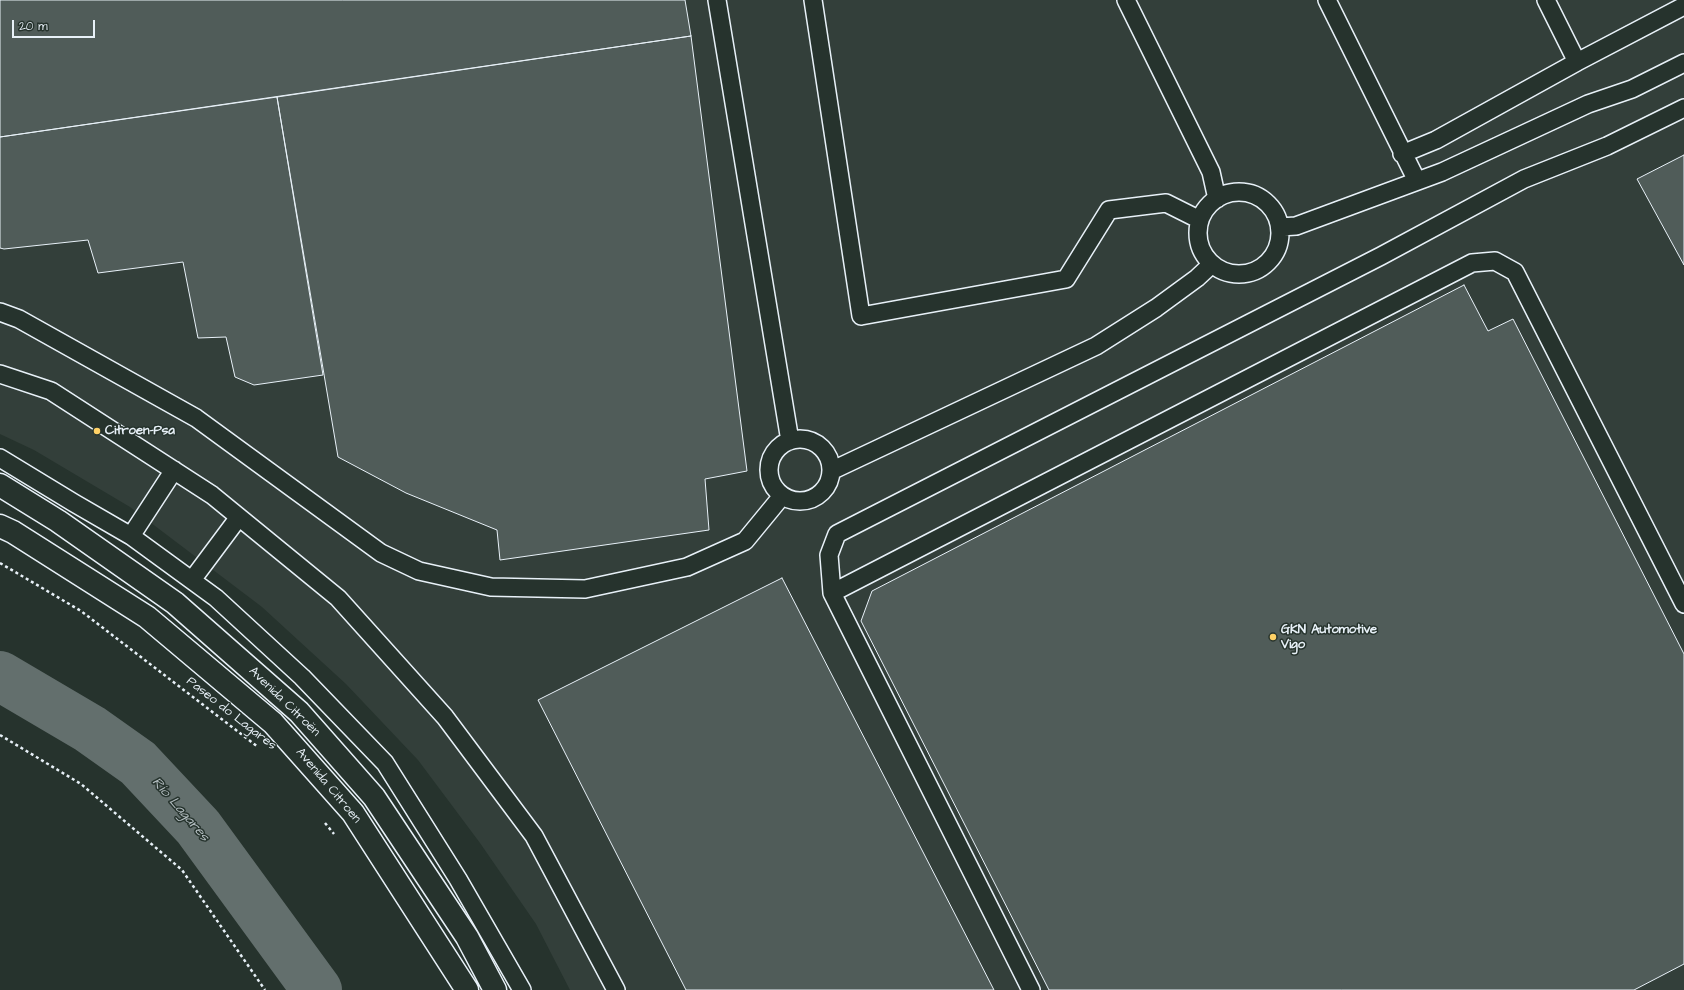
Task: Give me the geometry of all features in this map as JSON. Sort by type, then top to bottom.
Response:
[{"type":"main road","name":"Avenida Citroën","points":[[0,485],[58,521],[174,603],[299,712],[374,796],[467,937],[495,990]]},
{"type":"main road","name":"Avenida Citroen","points":[[0,526],[13,532],[148,617],[273,723],[353,813],[467,990]]},
{"type":"lane","points":[[717,0],[790,441]]},
{"type":"lane","points":[[812,0],[861,316],[1066,279],[1109,210],[1166,203],[1200,220]]},
{"type":"lane","points":[[1126,0],[1211,172],[1217,198]]},
{"type":"lane","points":[[1327,0],[1402,154],[1417,181]]},
{"type":"lane","points":[[1546,0],[1577,62]]},
{"type":"lane","points":[[1402,154],[1436,140],[1577,62],[1684,6]]},
{"type":"lane","points":[[1280,227],[1296,226],[1442,172],[1588,104],[1632,90],[1684,63]]},
{"type":"lane","points":[[1031,990],[832,592],[829,555],[837,534],[1381,256],[1524,179],[1608,146],[1684,108]]},
{"type":"lane","points":[[1238,192],[1254,195],[1268,204],[1274,211],[1280,227],[1279,243],[1267,264],[1260,269],[1239,274],[1228,273],[1212,264],[1204,254],[1199,244],[1198,228],[1200,220],[1209,205],[1217,198],[1230,193],[1238,192]]},
{"type":"lane","points":[[832,592],[1472,263],[1495,261],[1515,272],[1684,604]]},
{"type":"lane","points":[[831,470],[1096,346],[1156,308],[1197,278],[1212,264]]},
{"type":"lane","points":[[0,312],[19,318],[196,418],[381,553],[419,571],[491,587],[585,589],[687,567],[745,541],[782,496]]},
{"type":"lane","points":[[0,374],[52,391],[212,495],[338,598],[445,717],[534,836],[616,990]]},
{"type":"lane","points":[[807,440],[822,448],[827,455],[831,470],[830,479],[827,486],[814,498],[798,501],[782,496],[776,490],[772,483],[770,467],[772,458],[776,451],[790,441],[807,440]]},
{"type":"lane","points":[[0,458],[131,536],[192,580],[216,598],[302,678],[385,763],[458,879],[522,990]]},
{"type":"lane","points":[[131,536],[174,470]]},
{"type":"lane","points":[[192,580],[239,517]]},
{"type":"path","name":"Paseo do Lagares","points":[[0,563],[81,611],[260,748]]},
{"type":"path","points":[[0,735],[81,784],[182,870],[265,990]]},
{"type":"path","points":[[321,818],[336,837]]},
{"type":"shaded area","points":[[0,0],[1684,0],[1684,990],[570,990],[536,924],[480,843],[418,760],[346,684],[262,607],[130,507],[34,450],[0,434]]},
{"type":"building","points":[[0,0],[685,0],[691,36],[0,137]]},
{"type":"building","points":[[691,36],[747,471],[705,479],[709,530],[500,560],[497,530],[406,493],[338,457],[277,97]]},
{"type":"building","points":[[277,97],[323,375],[254,385],[235,377],[226,337],[198,338],[183,262],[98,273],[88,240],[4,249],[0,248],[0,137]]},
{"type":"building","points":[[1684,155],[1684,265],[1637,179]]},
{"type":"building","name":"GKN Automotive Vigo","points":[[1464,285],[1488,331],[1513,319],[1684,654],[1684,964],[1634,990],[1049,990],[861,621],[872,591]]},
{"type":"building","points":[[782,578],[994,990],[686,990],[538,700]]},
{"type":"waterway","name":"Río Lagares","points":[[0,676],[90,729],[138,763],[198,827],[317,990]]},
{"type":"place","name":"Citroen-Psa","points":[[97,431]]},
{"type":"place","name":"GKN Automotive Vigo","points":[[1273,637]]}]
